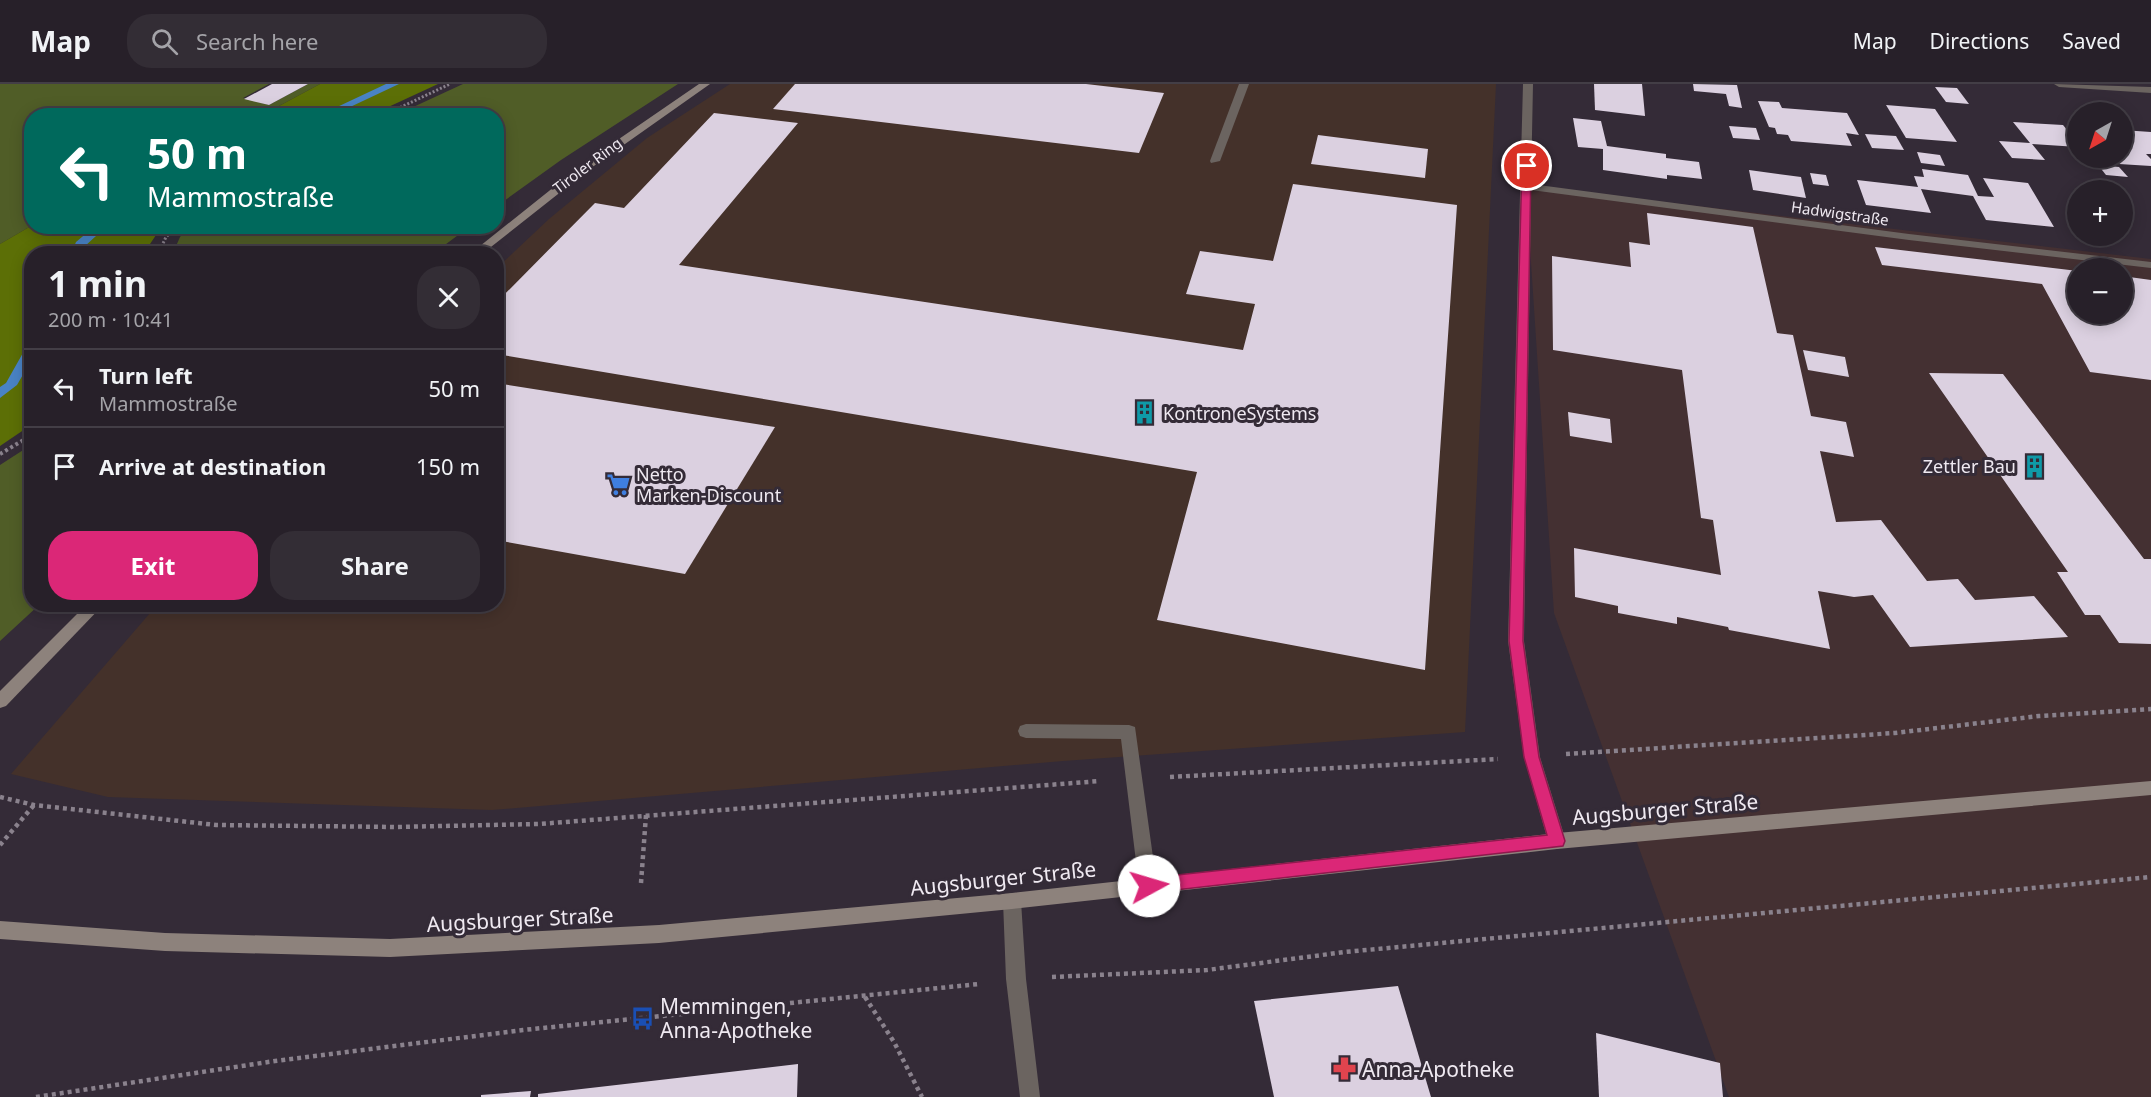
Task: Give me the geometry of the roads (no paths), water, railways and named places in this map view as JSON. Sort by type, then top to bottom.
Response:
[{"type":"street","name":"Tiroler Ring","points":[[504,229],[624,138],[705,84]]},
{"type":"street","points":[[1215,161],[1245,84]]},
{"type":"street","points":[[1528,84],[1516,641],[1532,757],[1557,841]]},
{"type":"street","points":[[2059,84],[2151,90]]},
{"type":"street","name":"Hadwigstraße","points":[[1526,186],[1909,237],[2151,265]]},
{"type":"street","name":"Tiroler Ring","points":[[484,246],[499,234]]},
{"type":"street","points":[[0,701],[89,612]]},
{"type":"street","points":[[1026,731],[1130,732],[1149,886]]},
{"type":"street","name":"Augsburger Straße","points":[[0,930],[165,942],[390,948],[659,934],[1012,901],[1557,841],[2151,788]]},
{"type":"street","points":[[1012,901],[1016,980],[1030,1097]]},
{"type":"waterway","points":[[340,108],[394,84]]},
{"type":"waterway","points":[[79,246],[92,234]]},
{"type":"waterway","points":[[0,394],[11,385],[24,361]]},
{"type":"place","name":"Kontron eSystems","points":[[1145,413]]},
{"type":"place","name":"Zettler Bau","points":[[2034,466]]},
{"type":"place","name":"Netto Marken-Discount","points":[[618,484]]},
{"type":"place","name":"Memmingen, Anna-Apotheke","points":[[642,1018]]},
{"type":"place","name":"Anna-Apotheke","points":[[1344,1069]]}]
